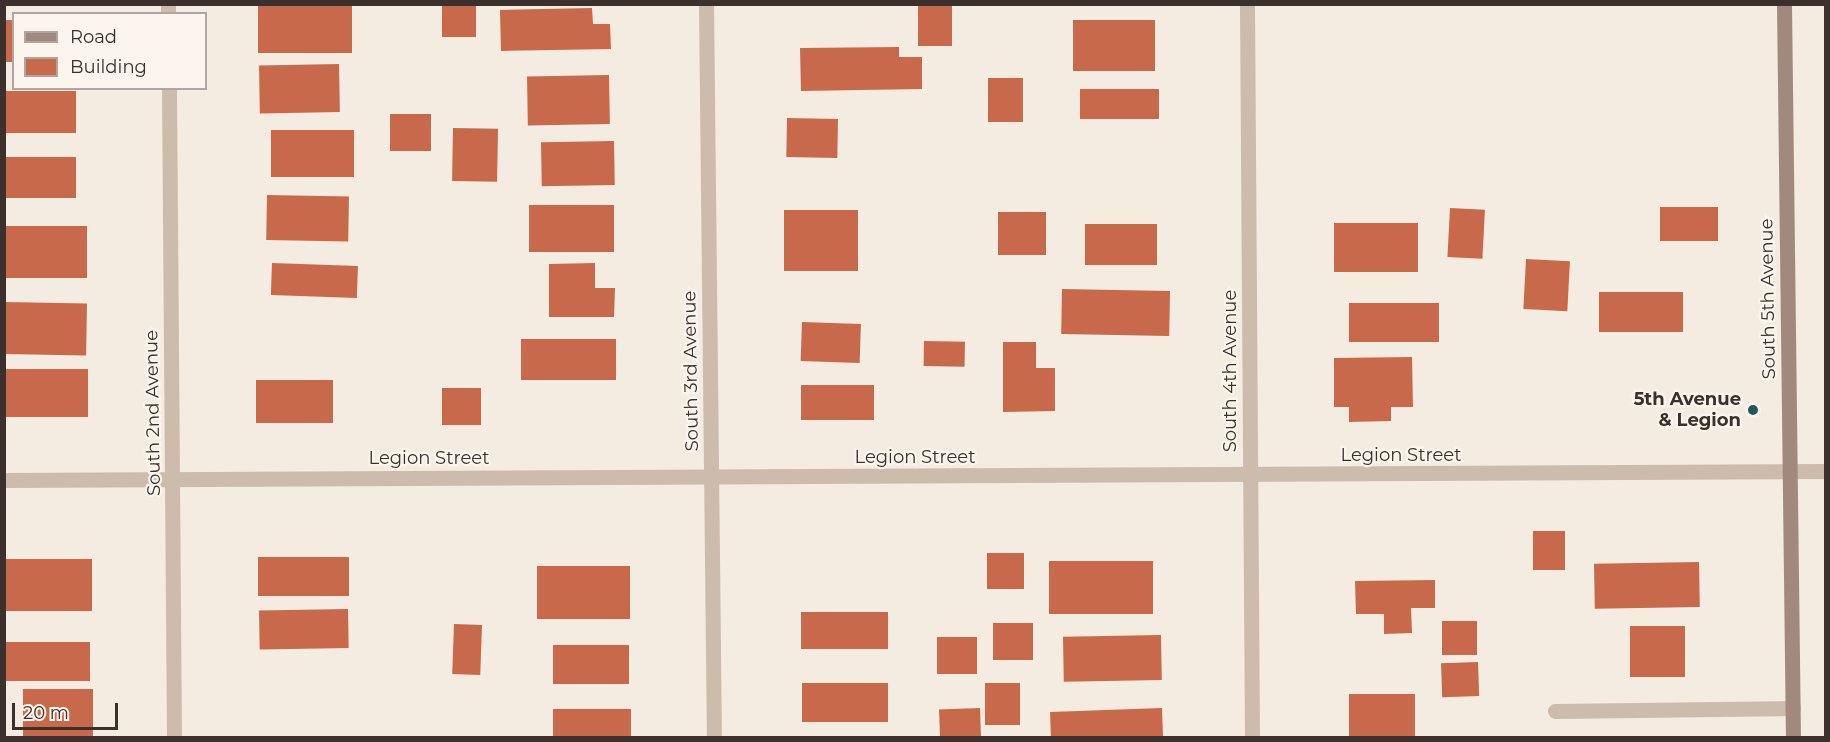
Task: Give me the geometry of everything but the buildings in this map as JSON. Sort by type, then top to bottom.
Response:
[{"type":"street","name":"South 3rd Avenue","points":[[706,4],[714,738]]},
{"type":"street","name":"South 4th Avenue","points":[[1247,4],[1252,738]]},
{"type":"street","name":"South 5th Avenue","points":[[1784,4],[1793,738]]},
{"type":"street","name":"South 2nd Avenue","points":[[169,90],[174,738]]},
{"type":"street","name":"Legion Street","points":[[4,480],[1826,471]]},
{"type":"street","points":[[1555,711],[1793,708]]},
{"type":"place","name":"5th Avenue & Legion","points":[[1753,410]]}]
